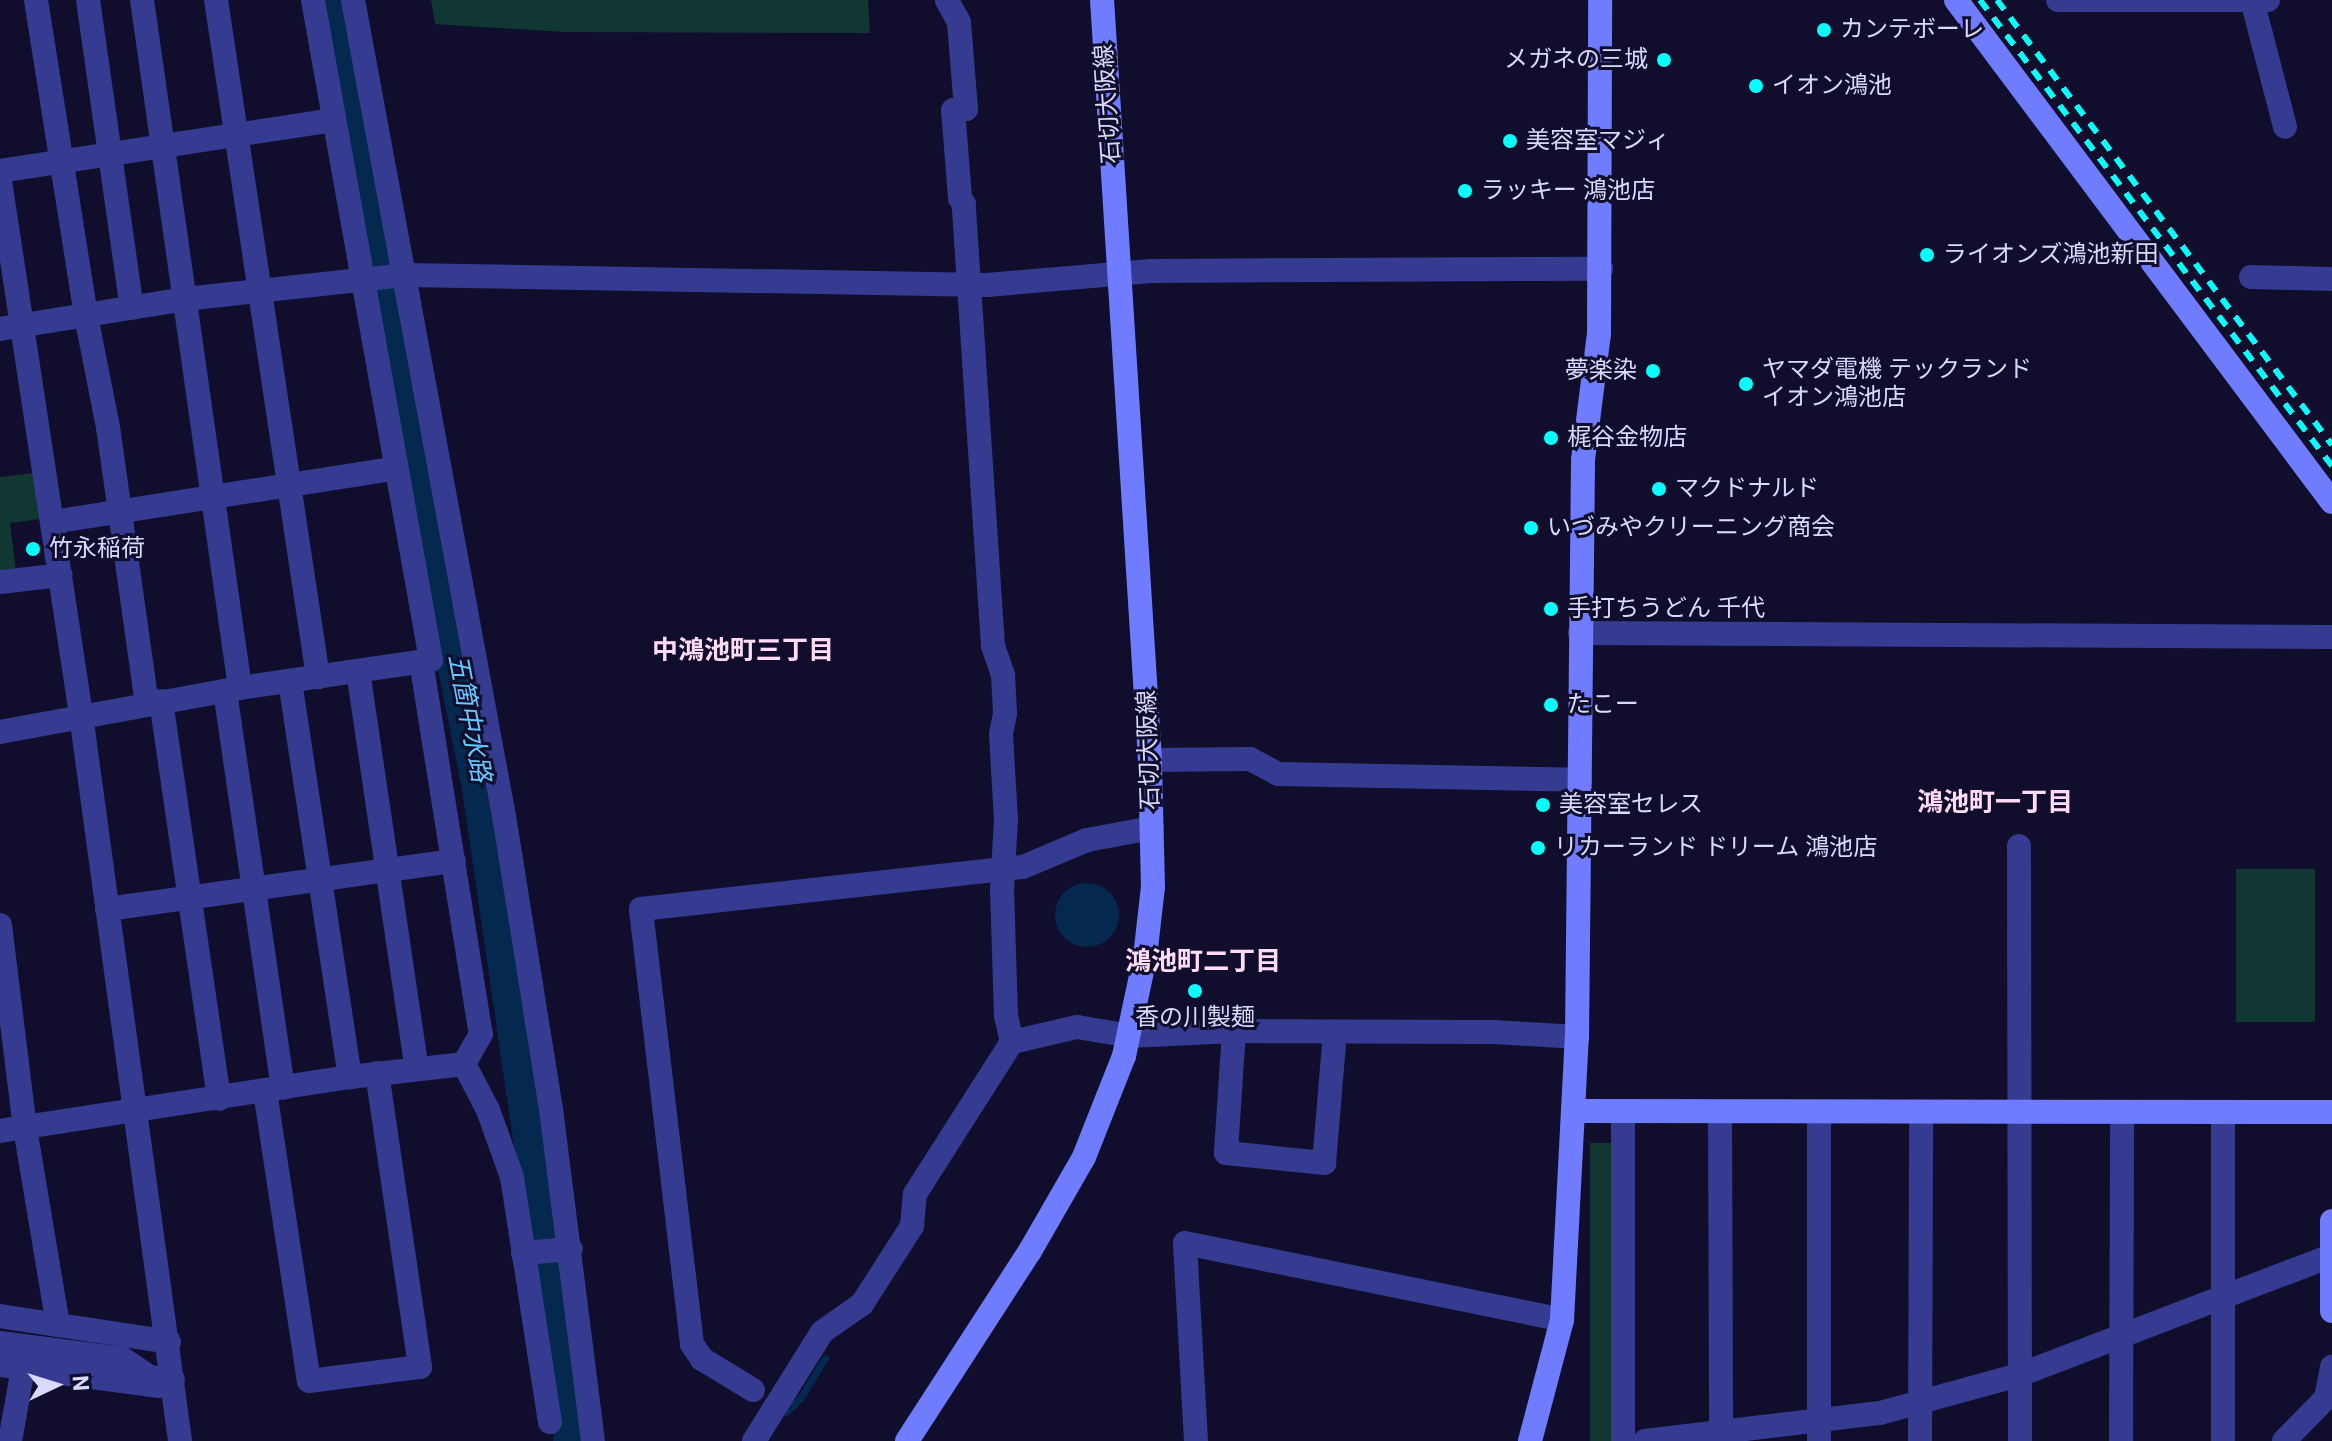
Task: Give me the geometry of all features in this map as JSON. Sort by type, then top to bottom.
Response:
[{"type":"street","points":[[36,0],[86,316],[187,896],[219,1099]]},
{"type":"street","points":[[88,0],[132,308]]},
{"type":"street","points":[[142,0],[213,497],[274,1089],[309,1381],[420,1367],[377,1073]]},
{"type":"street","points":[[216,0],[318,677]]},
{"type":"street","points":[[0,732],[81,715],[431,660],[360,279],[313,0]]},
{"type":"street","points":[[353,0],[401,275],[504,816],[571,1249],[593,1441]]},
{"type":"street","points":[[947,0],[959,22],[966,109],[953,110],[970,285],[993,646],[1003,675],[1005,713],[1001,734],[1006,819],[1002,870],[1006,1016],[1012,1042]]},
{"type":"street","name":"石切大阪線","points":[[907,1441],[1059,1201],[1103,1114],[1130,1036],[1150,923],[1150,760],[1102,0]]},
{"type":"street","points":[[1530,1441],[1562,1320],[1577,1037],[1583,460],[1599,334],[1601,269],[1600,0]]},
{"type":"street","points":[[1956,0],[2332,502]]},
{"type":"street","points":[[2058,0],[2258,1],[2285,127]]},
{"type":"street","points":[[0,171],[333,120]]},
{"type":"street","points":[[0,181],[12,328],[53,522],[138,1112],[180,1441]]},
{"type":"street","points":[[12,328],[185,299],[401,275],[970,285],[1150,271],[1601,269]]},
{"type":"street","points":[[2251,277],[2332,279]]},
{"type":"street","points":[[53,522],[396,468]]},
{"type":"street","points":[[0,582],[61,575]]},
{"type":"street","points":[[1580,633],[2332,637]]},
{"type":"street","points":[[421,661],[481,1034],[464,1064]]},
{"type":"street","points":[[358,671],[417,1069]]},
{"type":"street","points":[[290,681],[350,1077]]},
{"type":"street","points":[[1150,760],[1250,759],[1278,774],[1580,780]]},
{"type":"street","points":[[753,1390],[702,1359],[692,1344],[641,909],[1023,867],[1087,840],[1152,828]]},
{"type":"street","points":[[2019,846],[2022,1112],[2020,1441]]},
{"type":"street","points":[[107,909],[454,861]]},
{"type":"street","points":[[0,925],[25,1128],[58,1325]]},
{"type":"street","points":[[754,1441],[822,1332],[862,1304],[912,1226],[915,1194],[1012,1042],[1077,1027],[1130,1036],[1234,1031],[1335,1031],[1494,1032],[1577,1037]]},
{"type":"street","points":[[1234,1031],[1226,1153],[1324,1163],[1335,1031]]},
{"type":"street","points":[[0,1131],[377,1073],[464,1064]]},
{"type":"street","points":[[464,1064],[488,1110],[512,1177],[550,1422]]},
{"type":"street","points":[[1573,1111],[2332,1112]]},
{"type":"street","points":[[1623,1111],[1623,1441]]},
{"type":"street","points":[[1720,1112],[1721,1437]]},
{"type":"street","points":[[1819,1112],[1819,1431]]},
{"type":"street","points":[[1920,1441],[1921,1112]]},
{"type":"street","points":[[2121,1441],[2122,1112]]},
{"type":"street","points":[[2223,1112],[2223,1441]]},
{"type":"street","points":[[2332,1221],[2332,1311]]},
{"type":"street","points":[[1196,1441],[1185,1243],[1562,1320]]},
{"type":"street","points":[[523,1253],[571,1249]]},
{"type":"street","points":[[1645,1441],[1819,1431],[2019,1375],[2331,1256]]},
{"type":"street","points":[[0,1316],[169,1342]]},
{"type":"street","points":[[0,1343],[123,1359],[150,1377],[174,1384]]},
{"type":"street","points":[[10,1441],[12,1367],[174,1384]]},
{"type":"street","points":[[2284,1441],[2329,1400],[2332,1367]]},
{"type":"green space","points":[[431,0],[868,0],[870,33],[564,32],[435,24]]},
{"type":"green space","points":[[41,472],[47,518],[10,523],[17,578],[0,580],[0,477]]},
{"type":"green space","points":[[2236,869],[2315,869],[2315,1022],[2236,1022]]},
{"type":"green space","points":[[1590,1143],[1614,1143],[1614,1441],[1590,1441]]},
{"type":"water","points":[[1087,883],[1099,885],[1110,892],[1117,903],[1117,927],[1110,938],[1099,945],[1087,947],[1075,945],[1064,938],[1057,927],[1055,915],[1057,903],[1064,892],[1075,885]]},
{"type":"waterway","name":"五箇中水路","points":[[334,0],[385,301],[483,788],[577,1434],[574,1441]]},
{"type":"waterway","points":[[786,1412],[801,1397],[825,1358]]},
{"type":"railway","points":[[1980,0],[2332,466]]},
{"type":"railway","points":[[1997,0],[2332,445]]},
{"type":"place","name":"カンテボーレ","points":[[1824,30]]},
{"type":"place","name":"メガネの三城","points":[[1664,60]]},
{"type":"place","name":"イオン鴻池","points":[[1756,86]]},
{"type":"place","name":"美容室マジィ","points":[[1510,141]]},
{"type":"place","name":"ラッキー 鴻池店","points":[[1465,191]]},
{"type":"place","name":"ライオンズ鴻池新田","points":[[1927,255]]},
{"type":"place","name":"夢楽染","points":[[1653,371]]},
{"type":"place","name":"ヤマダ電機 テックランド イオン鴻池店","points":[[1746,384]]},
{"type":"place","name":"梶谷金物店","points":[[1551,438]]},
{"type":"place","name":"マクドナルド","points":[[1659,489]]},
{"type":"place","name":"いづみやクリーニング商会","points":[[1531,528]]},
{"type":"place","name":"竹永稲荷","points":[[33,549]]},
{"type":"place","name":"手打ちうどん 千代","points":[[1551,609]]},
{"type":"place","name":"たこー","points":[[1551,705]]},
{"type":"place","name":"美容室セレス","points":[[1543,805]]},
{"type":"place","name":"リカーランド ドリーム 鴻池店","points":[[1538,848]]},
{"type":"place","name":"香の川製麺","points":[[1195,991]]},
{"type":"district","name":"中鴻池町三丁目","points":[[743,651]]},
{"type":"district","name":"鴻池町一丁目","points":[[1995,803]]},
{"type":"district","name":"鴻池町二丁目","points":[[1203,962]]}]
